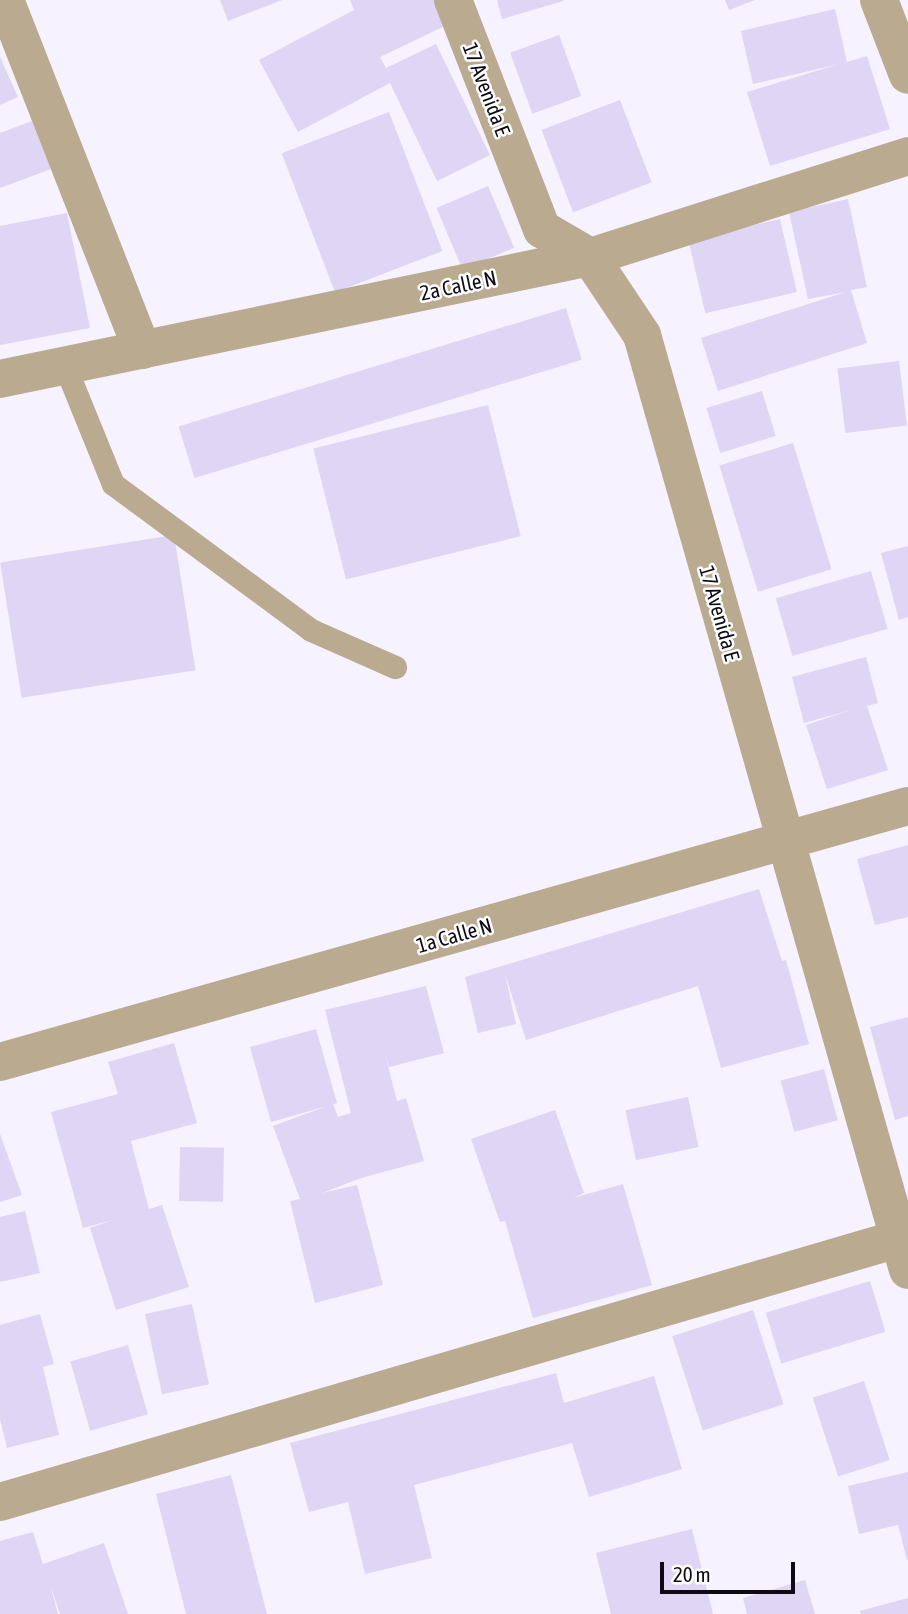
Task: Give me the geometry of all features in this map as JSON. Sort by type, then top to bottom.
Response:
[{"type":"street","points":[[5,0],[142,350]]},
{"type":"street","name":"17 Avenida E","points":[[453,0],[542,229],[590,257],[642,335],[784,843],[905,1248]]},
{"type":"street","points":[[879,0],[908,75]]},
{"type":"street","name":"2a Calle N","points":[[0,379],[590,257],[908,156]]},
{"type":"street","name":"1a Calle N","points":[[0,1062],[908,806]]},
{"type":"street","points":[[0,1502],[905,1248]]},
{"type":"lane","points":[[65,366],[113,484],[312,630],[394,667]]},
{"type":"building","points":[[220,0],[282,0],[228,21]]},
{"type":"building","points":[[350,0],[440,0],[451,23],[380,57],[386,68],[436,44],[490,155],[437,181],[390,83],[298,132],[259,60],[354,10]]},
{"type":"building","points":[[497,0],[563,0],[563,1],[502,19]]},
{"type":"building","points":[[725,0],[755,0],[729,10]]},
{"type":"building","points":[[835,9],[847,62],[867,56],[890,129],[770,166],[747,92],[839,64],[753,84],[741,31]]},
{"type":"building","points":[[559,35],[581,96],[532,114],[510,53]]},
{"type":"building","points":[[0,57],[18,97],[0,105]]},
{"type":"building","points":[[620,100],[652,182],[573,212],[542,130]]},
{"type":"building","points":[[389,112],[442,251],[335,292],[282,153]]},
{"type":"building","points":[[32,121],[51,169],[0,188],[0,133]]},
{"type":"building","points":[[488,186],[514,248],[463,270],[436,208]]},
{"type":"building","points":[[848,199],[867,287],[851,290],[867,343],[718,391],[701,338],[846,292],[808,299],[789,212]]},
{"type":"building","points":[[67,213],[90,328],[0,345],[0,226]]},
{"type":"building","points":[[780,219],[797,292],[705,313],[688,240]]},
{"type":"building","points":[[566,308],[582,360],[194,478],[179,426]]},
{"type":"building","points":[[899,361],[907,426],[845,433],[837,369]]},
{"type":"building","points":[[762,391],[776,436],[720,453],[707,408]]},
{"type":"building","points":[[488,405],[521,536],[346,580],[313,449]]},
{"type":"building","points":[[793,443],[832,569],[758,592],[719,466]]},
{"type":"building","points":[[174,535],[195,670],[22,698],[0,563]]},
{"type":"building","points":[[908,546],[908,617],[899,620],[881,553]]},
{"type":"building","points":[[871,571],[888,629],[792,656],[776,598]]},
{"type":"building","points":[[866,657],[878,703],[867,706],[888,770],[827,789],[806,725],[851,710],[804,723],[792,677]]},
{"type":"building","points":[[908,845],[908,917],[875,925],[857,859]]},
{"type":"building","points":[[759,889],[782,961],[786,960],[809,1044],[721,1068],[698,986],[526,1040],[505,974],[516,1024],[478,1033],[465,977]]},
{"type":"building","points":[[426,986],[444,1053],[389,1067],[384,1050],[397,1101],[406,1098],[424,1161],[361,1178],[322,1193],[357,1185],[383,1285],[315,1303],[290,1201],[300,1199],[273,1126],[327,1106],[271,1122],[250,1047],[316,1029],[337,1103],[333,1104],[338,1117],[351,1113],[325,1010]]},
{"type":"building","points":[[908,1017],[908,1116],[895,1120],[870,1027]]},
{"type":"building","points":[[174,1043],[197,1123],[131,1141],[149,1209],[162,1205],[189,1287],[116,1310],[90,1228],[113,1220],[83,1228],[51,1112],[118,1094],[108,1062]]},
{"type":"building","points":[[824,1069],[838,1120],[794,1132],[781,1081]]},
{"type":"building","points":[[688,1097],[699,1147],[636,1160],[625,1110]]},
{"type":"building","points":[[555,1110],[584,1193],[573,1198],[623,1184],[652,1285],[533,1318],[505,1221],[500,1222],[471,1139]]},
{"type":"building","points":[[0,1134],[22,1195],[0,1202]]},
{"type":"building","points":[[180,1147],[224,1148],[223,1202],[179,1201]]},
{"type":"building","points":[[25,1211],[40,1273],[0,1282],[0,1217]]},
{"type":"building","points":[[870,1281],[885,1332],[781,1364],[766,1313]]},
{"type":"building","points":[[192,1304],[209,1384],[162,1394],[145,1314]]},
{"type":"building","points":[[753,1310],[784,1404],[703,1430],[672,1336]]},
{"type":"building","points":[[40,1314],[54,1364],[43,1367],[59,1435],[7,1448],[0,1419],[0,1325]]},
{"type":"building","points":[[128,1345],[148,1414],[90,1431],[70,1362]]},
{"type":"building","points":[[556,1373],[564,1403],[654,1376],[682,1469],[589,1497],[572,1443],[414,1485],[432,1558],[365,1574],[348,1502],[309,1512],[290,1443]]},
{"type":"building","points":[[864,1381],[890,1460],[838,1477],[813,1398]]},
{"type":"building","points":[[908,1472],[907,1560],[898,1525],[859,1534],[848,1486]]},
{"type":"building","points":[[231,1475],[267,1614],[186,1614],[156,1494]]},
{"type":"building","points":[[692,1529],[713,1614],[611,1614],[596,1553]]},
{"type":"building","points":[[33,1532],[43,1564],[104,1543],[128,1614],[60,1614],[50,1584],[58,1614],[0,1614],[0,1541]]},
{"type":"building","points":[[805,1580],[815,1614],[747,1614],[743,1598]]},
{"type":"building","points":[[908,1598],[908,1614],[861,1614],[860,1611]]}]
